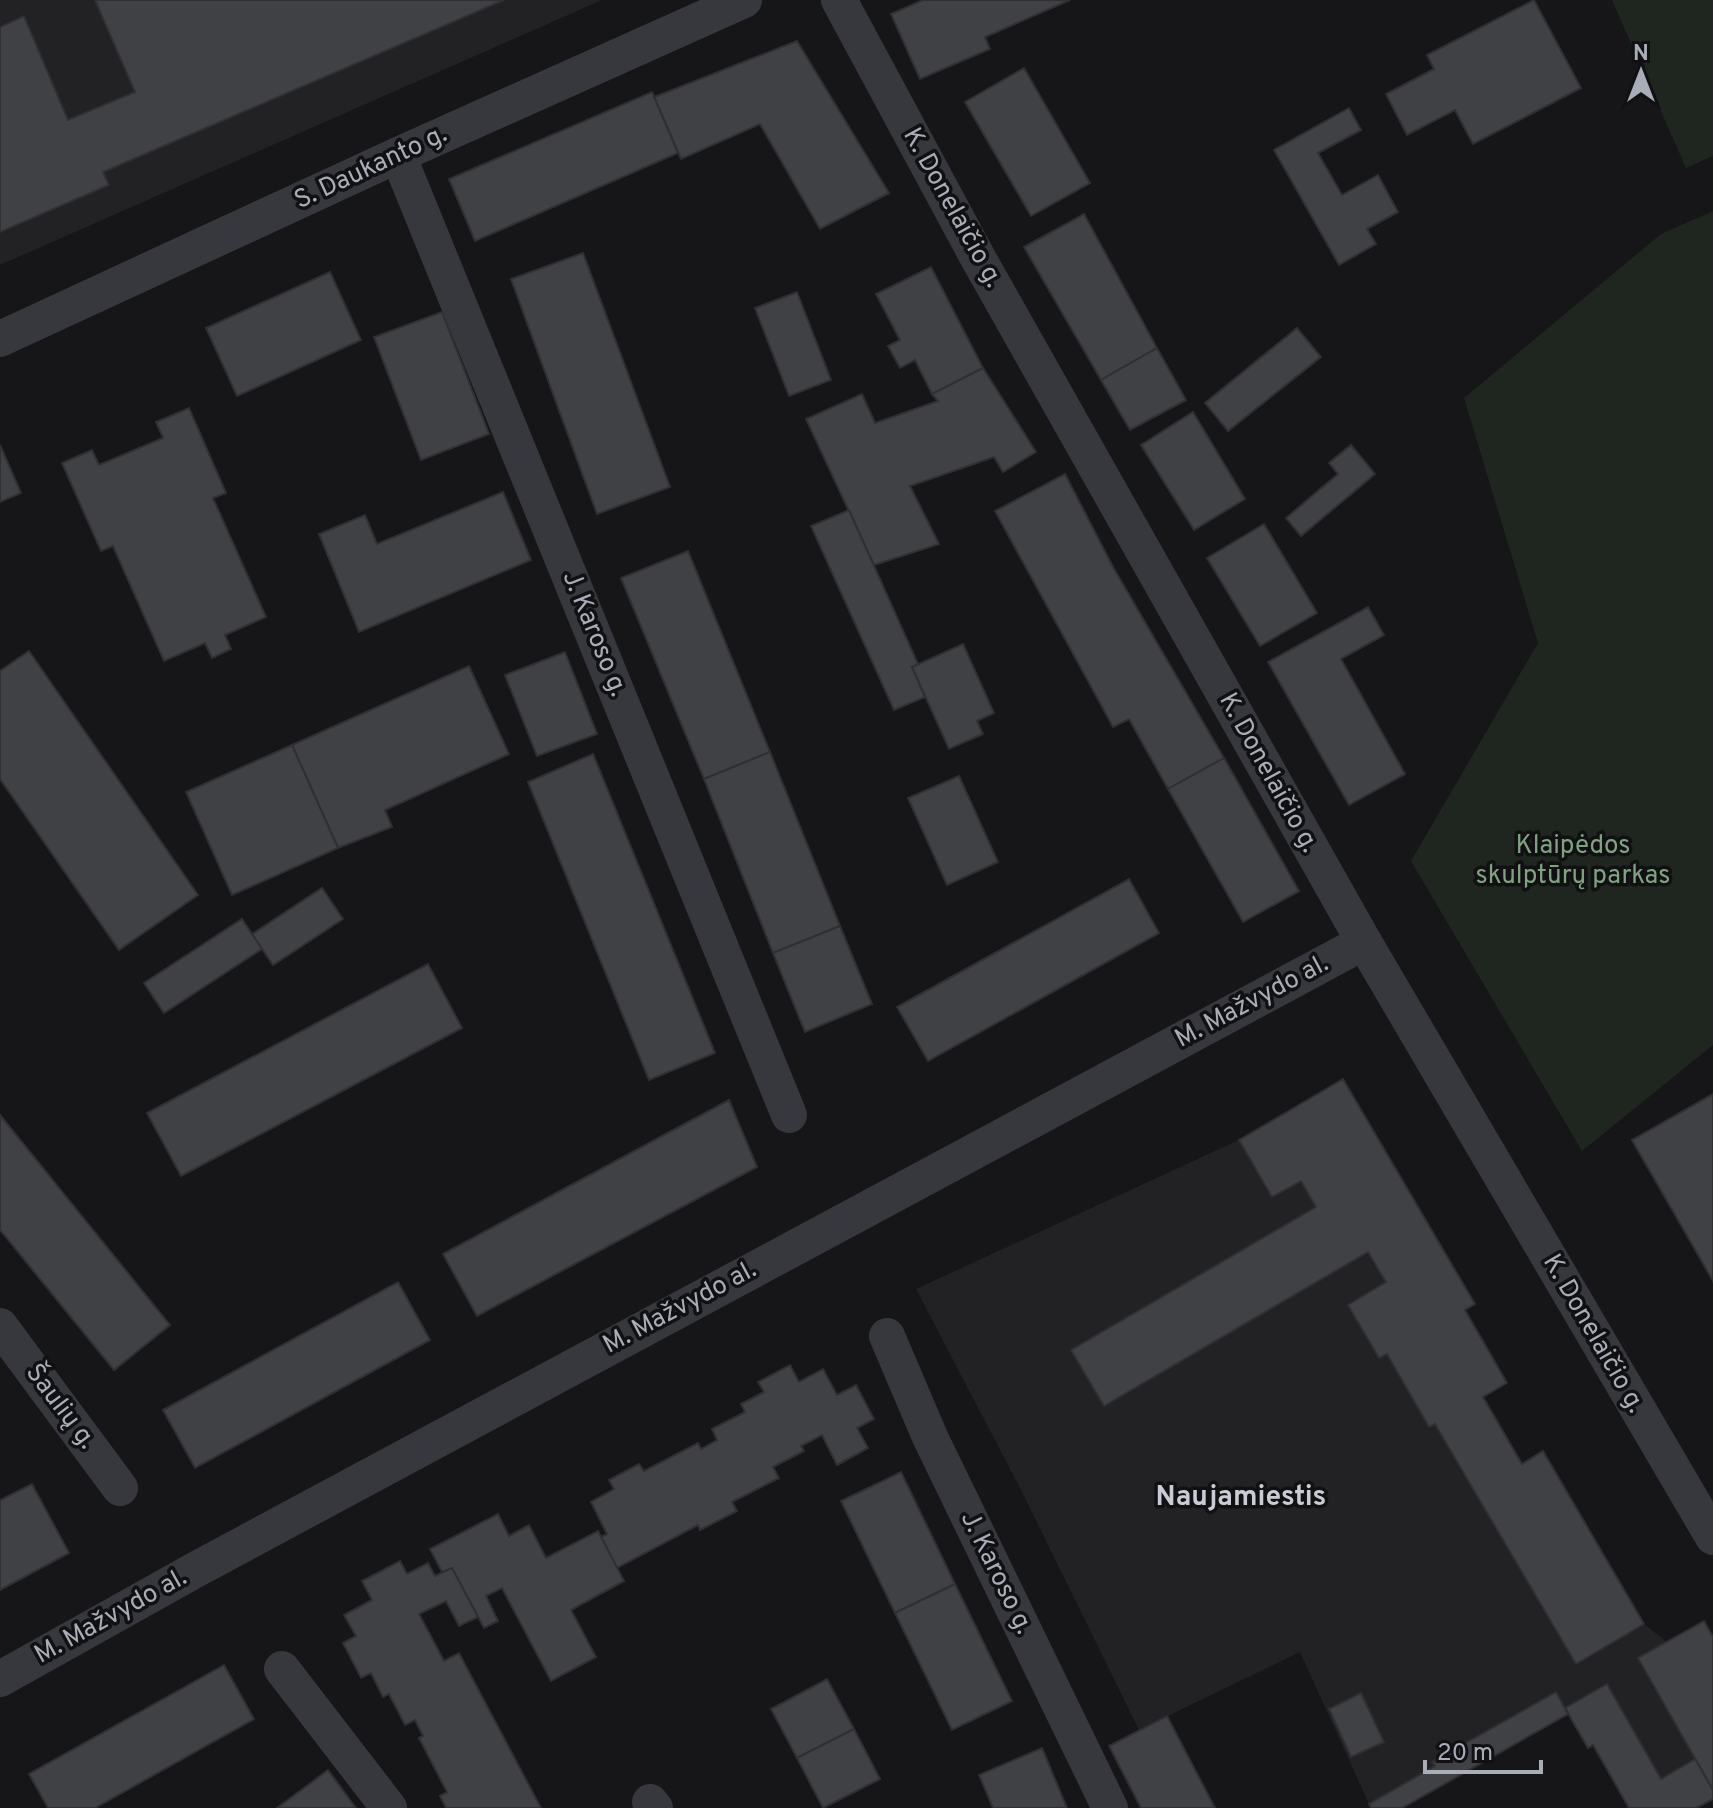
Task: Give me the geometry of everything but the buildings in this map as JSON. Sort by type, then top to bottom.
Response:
[{"type":"street","name":"S. Daukanto g.","points":[[0,339],[398,155],[744,0]]},
{"type":"street","name":"K. Donelaičio g.","points":[[839,0],[978,258],[1364,942],[1713,1537]]},
{"type":"street","name":"J. Karoso g.","points":[[398,155],[789,1115]]},
{"type":"street","name":"M. Mažvydo al.","points":[[0,1679],[195,1570],[1364,942]]},
{"type":"street","name":"Šaulių g.","points":[[0,1326],[120,1488]]},
{"type":"street","name":"J. Karoso g.","points":[[887,1336],[930,1437],[1110,1808]]},
{"type":"street","points":[[282,1669],[389,1808]]},
{"type":"shaded area","points":[[0,0],[602,0],[0,265]]},
{"type":"shaded area","points":[[1343,1079],[1475,1304],[1465,1310],[1507,1383],[1483,1398],[1522,1463],[1543,1451],[1644,1624],[1667,1642],[1704,1621],[1713,1637],[1713,1799],[1696,1808],[1629,1808],[1593,1745],[1588,1748],[1556,1692],[1433,1762],[1435,1766],[1369,1804],[1300,1652],[1139,1730],[1020,1488],[916,1289],[1239,1140]]},
{"type":"green space","points":[[1612,0],[1713,0],[1713,156],[1686,168]]},
{"type":"green space","name":"Klaipėdos skulptūrų parkas","points":[[1713,211],[1713,1045],[1582,1151],[1411,861],[1538,643],[1464,398],[1661,234]]},
{"type":"district","name":"Naujamiestis","points":[[1241,1498]]}]
